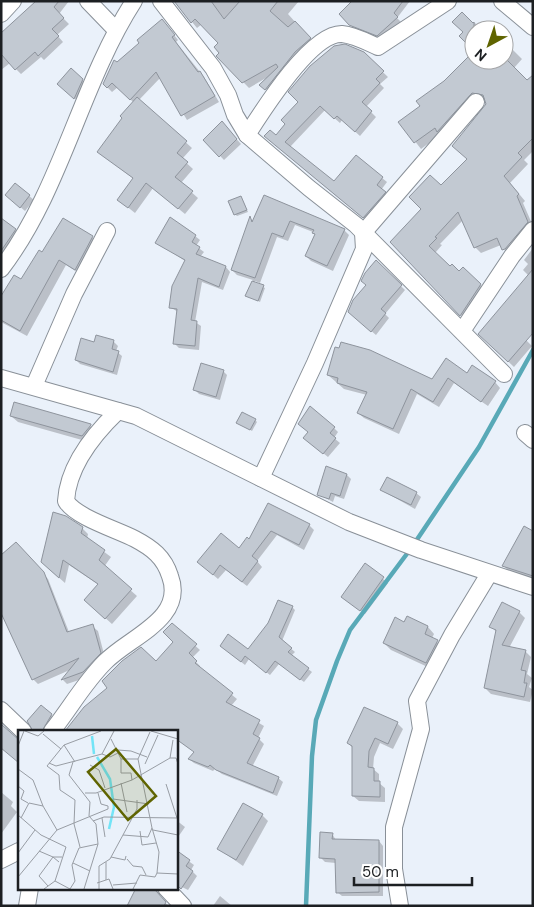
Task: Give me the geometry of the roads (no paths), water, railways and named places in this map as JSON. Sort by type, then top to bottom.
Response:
[{"type":"street","points":[[1,14],[14,1]]},
{"type":"street","points":[[88,1],[116,30]]},
{"type":"street","points":[[1,269],[14,252],[40,208],[116,30],[134,1]]},
{"type":"street","points":[[161,1],[213,68],[228,95],[235,115],[247,135],[356,225],[504,374]]},
{"type":"street","points":[[247,135],[308,52],[328,37],[341,34],[378,46],[448,1]]},
{"type":"street","points":[[502,1],[533,27]]},
{"type":"street","points":[[261,478],[315,363],[364,249],[363,233],[476,102]]},
{"type":"street","points":[[462,331],[512,256],[533,230]]},
{"type":"street","points":[[34,386],[74,294],[107,231]]},
{"type":"street","points":[[1,378],[136,416],[349,522],[489,574],[533,587]]},
{"type":"street","points":[[53,730],[93,674],[118,649],[160,620],[168,610],[173,596],[172,579],[167,566],[157,551],[75,510],[66,501],[68,484],[90,441],[118,411]]},
{"type":"street","points":[[400,906],[394,869],[394,827],[421,729],[417,700],[460,620],[489,574]]},
{"type":"street","points":[[1,710],[23,730]]},
{"type":"street","points":[[1,860],[18,852]]},
{"type":"street","points":[[27,906],[30,890]]},
{"type":"street","points":[[168,890],[183,906]]},
{"type":"waterway","points":[[306,906],[312,756],[316,720],[337,661],[350,630],[412,547],[479,447],[533,350]]}]
